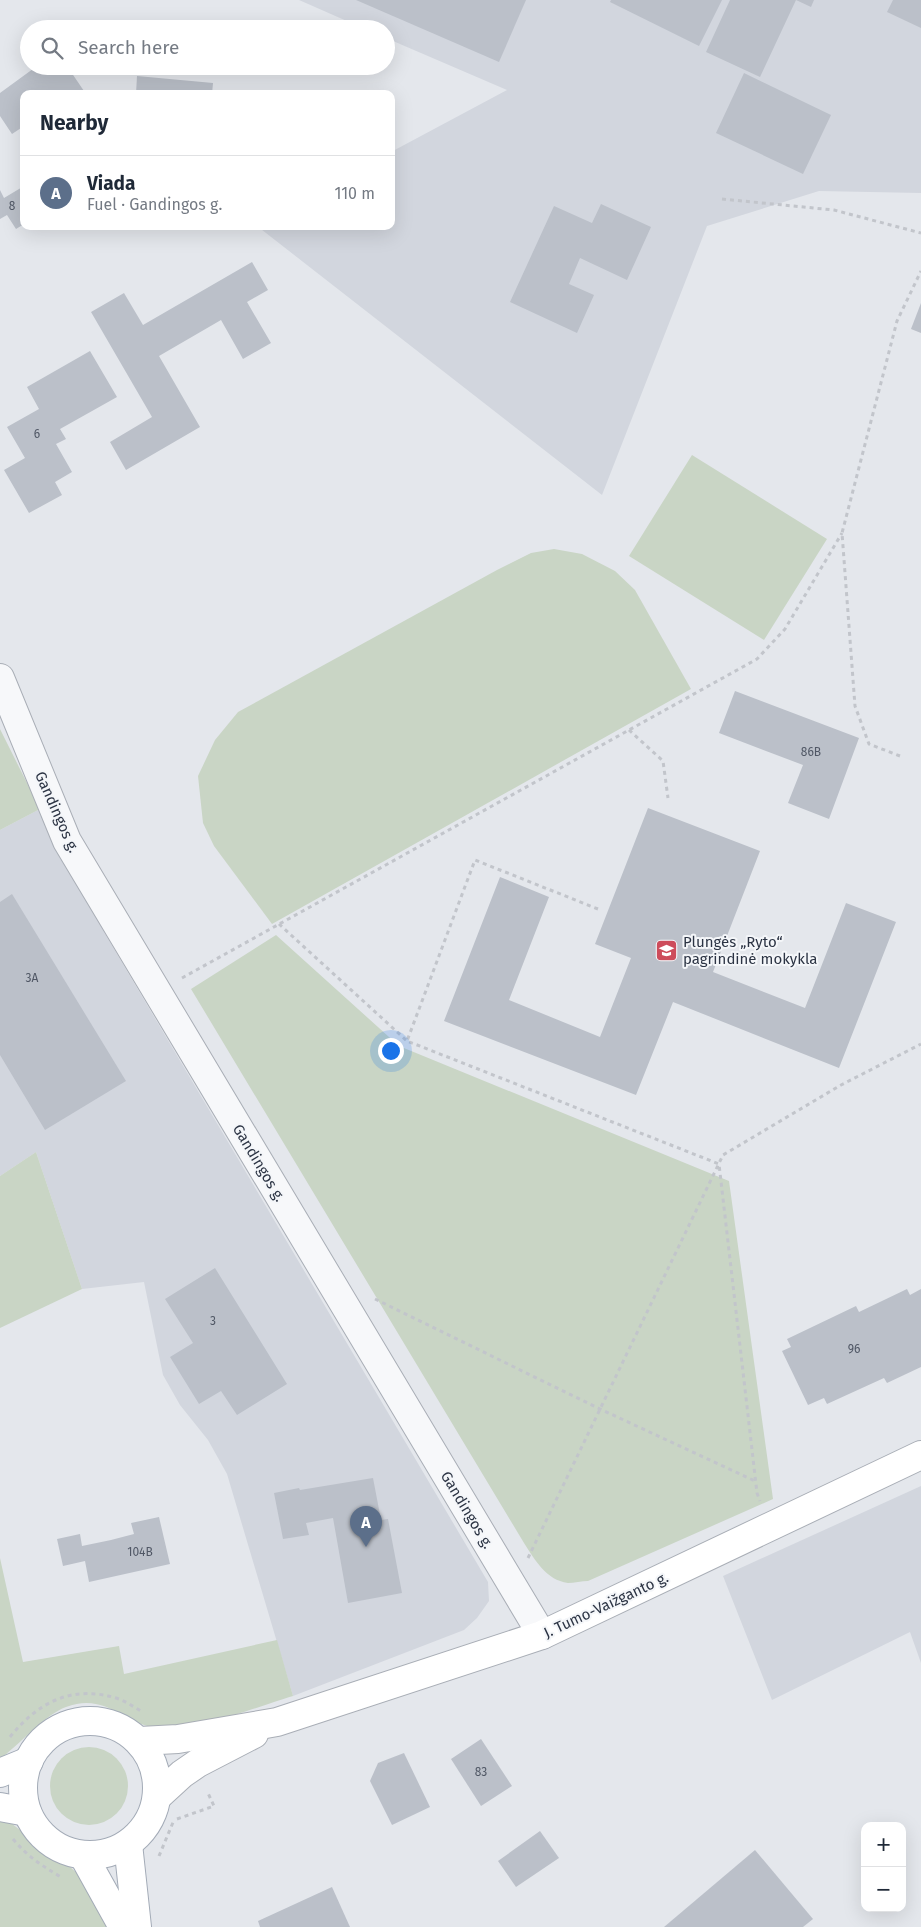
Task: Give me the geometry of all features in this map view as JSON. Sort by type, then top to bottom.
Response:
[{"type":"main road","name":"J. Tumo-Vaižganto g.","points":[[140,1742],[178,1739],[278,1722],[542,1636],[921,1455]]},
{"type":"main road","points":[[98,1721],[121,1728],[140,1742],[151,1758],[168,1804],[154,1810],[148,1823],[139,1835],[128,1844],[106,1854],[83,1855],[72,1853],[51,1843],[34,1824],[27,1812],[24,1799],[23,1780],[28,1761],[39,1745],[53,1732],[74,1723],[98,1721]]},
{"type":"main road","name":"J. Tumo-Vaižganto g.","points":[[168,1804],[182,1774],[198,1763],[278,1722]]},
{"type":"main road","points":[[0,1773],[28,1761]]},
{"type":"main road","points":[[0,1807],[27,1812]]},
{"type":"main road","points":[[128,1844],[137,1927]]},
{"type":"main road","points":[[83,1855],[123,1927]]},
{"type":"street","name":"Gandingos g.","points":[[0,678],[67,841],[542,1636]]},
{"type":"path","points":[[722,199],[834,210],[921,233]]},
{"type":"path","points":[[157,992],[756,659],[785,629],[842,533],[897,320],[921,271]]},
{"type":"path","points":[[842,533],[855,706],[869,744],[900,756]]},
{"type":"path","points":[[629,730],[663,761],[668,798]]},
{"type":"path","points":[[407,1041],[475,860],[598,910]]},
{"type":"path","points":[[280,924],[407,1041],[719,1164]]},
{"type":"path","points":[[514,1589],[723,1155],[841,1084],[921,1044]]},
{"type":"path","points":[[719,1164],[757,1494],[770,1527]]},
{"type":"path","points":[[370,1296],[600,1409],[756,1481]]},
{"type":"path","points":[[8,1740],[35,1710],[55,1699],[79,1694],[102,1695],[120,1699],[146,1714]]},
{"type":"path","points":[[174,1820],[214,1806],[203,1782],[198,1763]]},
{"type":"path","points":[[156,1864],[174,1820],[168,1804]]},
{"type":"path","points":[[6,1835],[13,1838],[25,1853],[42,1867],[69,1882]]},
{"type":"shaded area","points":[[299,0],[921,0],[921,193],[819,191],[707,226],[602,495],[262,230],[395,230],[395,150],[507,90],[395,42],[395,20],[345,20]]},
{"type":"shaded area","points":[[40,809],[104,932],[488,1582],[489,1601],[477,1618],[464,1630],[293,1696],[227,1474],[208,1440],[180,1405],[163,1375],[144,1282],[82,1289],[36,1152],[0,1176],[0,830]]},
{"type":"shaded area","points":[[921,1486],[921,1663],[910,1632],[772,1700],[723,1576]]},
{"type":"green space","points":[[692,455],[827,539],[764,640],[629,556]]},
{"type":"green space","points":[[554,549],[582,554],[615,571],[635,590],[691,689],[272,924],[214,846],[203,823],[198,776],[215,740],[238,712],[497,570],[531,553]]},
{"type":"green space","points":[[0,729],[40,809],[0,830]]},
{"type":"green space","points":[[276,935],[399,1046],[729,1181],[773,1499],[588,1581],[568,1583],[547,1574],[524,1543],[191,989]]},
{"type":"green space","points":[[36,1152],[82,1289],[0,1328],[0,1176]]},
{"type":"green space","points":[[0,1558],[23,1662],[119,1646],[124,1674],[277,1640],[293,1696],[206,1723],[171,1729],[144,1725],[103,1706],[92,1703],[80,1703],[66,1707],[50,1716],[0,1759]]},
{"type":"green space","points":[[89,1747],[104,1750],[116,1759],[125,1771],[128,1786],[125,1801],[116,1813],[104,1822],[89,1825],[74,1822],[62,1813],[53,1801],[50,1786],[53,1771],[62,1759],[74,1750]]},
{"type":"green space","points":[[0,1818],[6,1819],[25,1834],[36,1847],[51,1858],[69,1866],[87,1882],[108,1927],[0,1927]]},
{"type":"building","points":[[356,0],[526,0],[499,62]]},
{"type":"building","points":[[611,0],[722,0],[699,46],[610,2]]},
{"type":"building","points":[[730,0],[796,0],[760,77],[706,52]]},
{"type":"building","points":[[796,0],[814,0],[811,7]]},
{"type":"building","points":[[893,0],[921,0],[921,28],[887,12]]},
{"type":"building","points":[[744,73],[831,115],[803,174],[716,133]]},
{"type":"building","points":[[25,75],[73,75],[83,90],[20,90],[20,129],[12,134],[0,116],[0,93]]},
{"type":"building","points":[[137,76],[213,83],[212,90],[136,90]]},
{"type":"building","points":[[20,188],[20,226],[16,229],[7,215],[0,219],[0,190],[4,198]]},
{"type":"building","points":[[601,204],[651,227],[627,280],[580,258],[569,284],[594,295],[577,333],[510,302],[554,206],[592,223]]},
{"type":"building","points":[[252,262],[268,290],[247,302],[271,343],[243,359],[221,320],[159,356],[200,427],[126,470],[110,442],[152,417],[91,312],[124,293],[143,325]]},
{"type":"building","points":[[921,303],[921,333],[911,329]]},
{"type":"building","points":[[90,351],[117,397],[60,429],[66,439],[56,444],[72,472],[55,482],[62,495],[29,513],[4,470],[25,458],[7,427],[39,409],[27,387]]},
{"type":"building","points":[[735,691],[859,738],[829,819],[788,803],[803,765],[719,733]]},
{"type":"building","name":"Plungės „Ryto“ pagrindinė mokykla","points":[[648,808],[760,851],[713,972],[805,1008],[846,903],[896,922],[839,1068],[673,1002],[636,1095],[444,1021],[500,877],[549,897],[509,1000],[600,1037],[631,958],[595,944]]},
{"type":"building","points":[[12,894],[126,1081],[45,1130],[0,1055],[0,902]]},
{"type":"building","points":[[215,1268],[287,1384],[237,1415],[221,1391],[199,1404],[170,1357],[193,1343],[165,1299]]},
{"type":"building","points":[[907,1289],[910,1295],[921,1289],[921,1367],[887,1383],[884,1378],[827,1404],[824,1398],[808,1405],[782,1351],[791,1347],[787,1339],[856,1306],[859,1312]]},
{"type":"building","points":[[373,1478],[381,1520],[388,1519],[402,1593],[348,1603],[333,1518],[306,1523],[309,1535],[283,1539],[274,1493]]},
{"type":"building","points":[[159,1517],[170,1564],[89,1582],[85,1561],[63,1566],[57,1539],[80,1534],[82,1546],[111,1540],[134,1534],[131,1523]]},
{"type":"building","points":[[481,1739],[512,1786],[481,1806],[451,1759]]},
{"type":"building","points":[[404,1753],[430,1807],[392,1825],[370,1781],[378,1763]]},
{"type":"building","points":[[540,1831],[559,1858],[516,1887],[498,1861]]},
{"type":"building","points":[[755,1850],[813,1919],[803,1927],[664,1927]]},
{"type":"building","points":[[332,1887],[350,1927],[260,1927],[258,1921]]},
{"type":"place","name":"Plungės „Ryto“ pagrindinė mokykla","points":[[667,951]]},
{"type":"place","name":"Viada","points":[[366,1547]]}]
